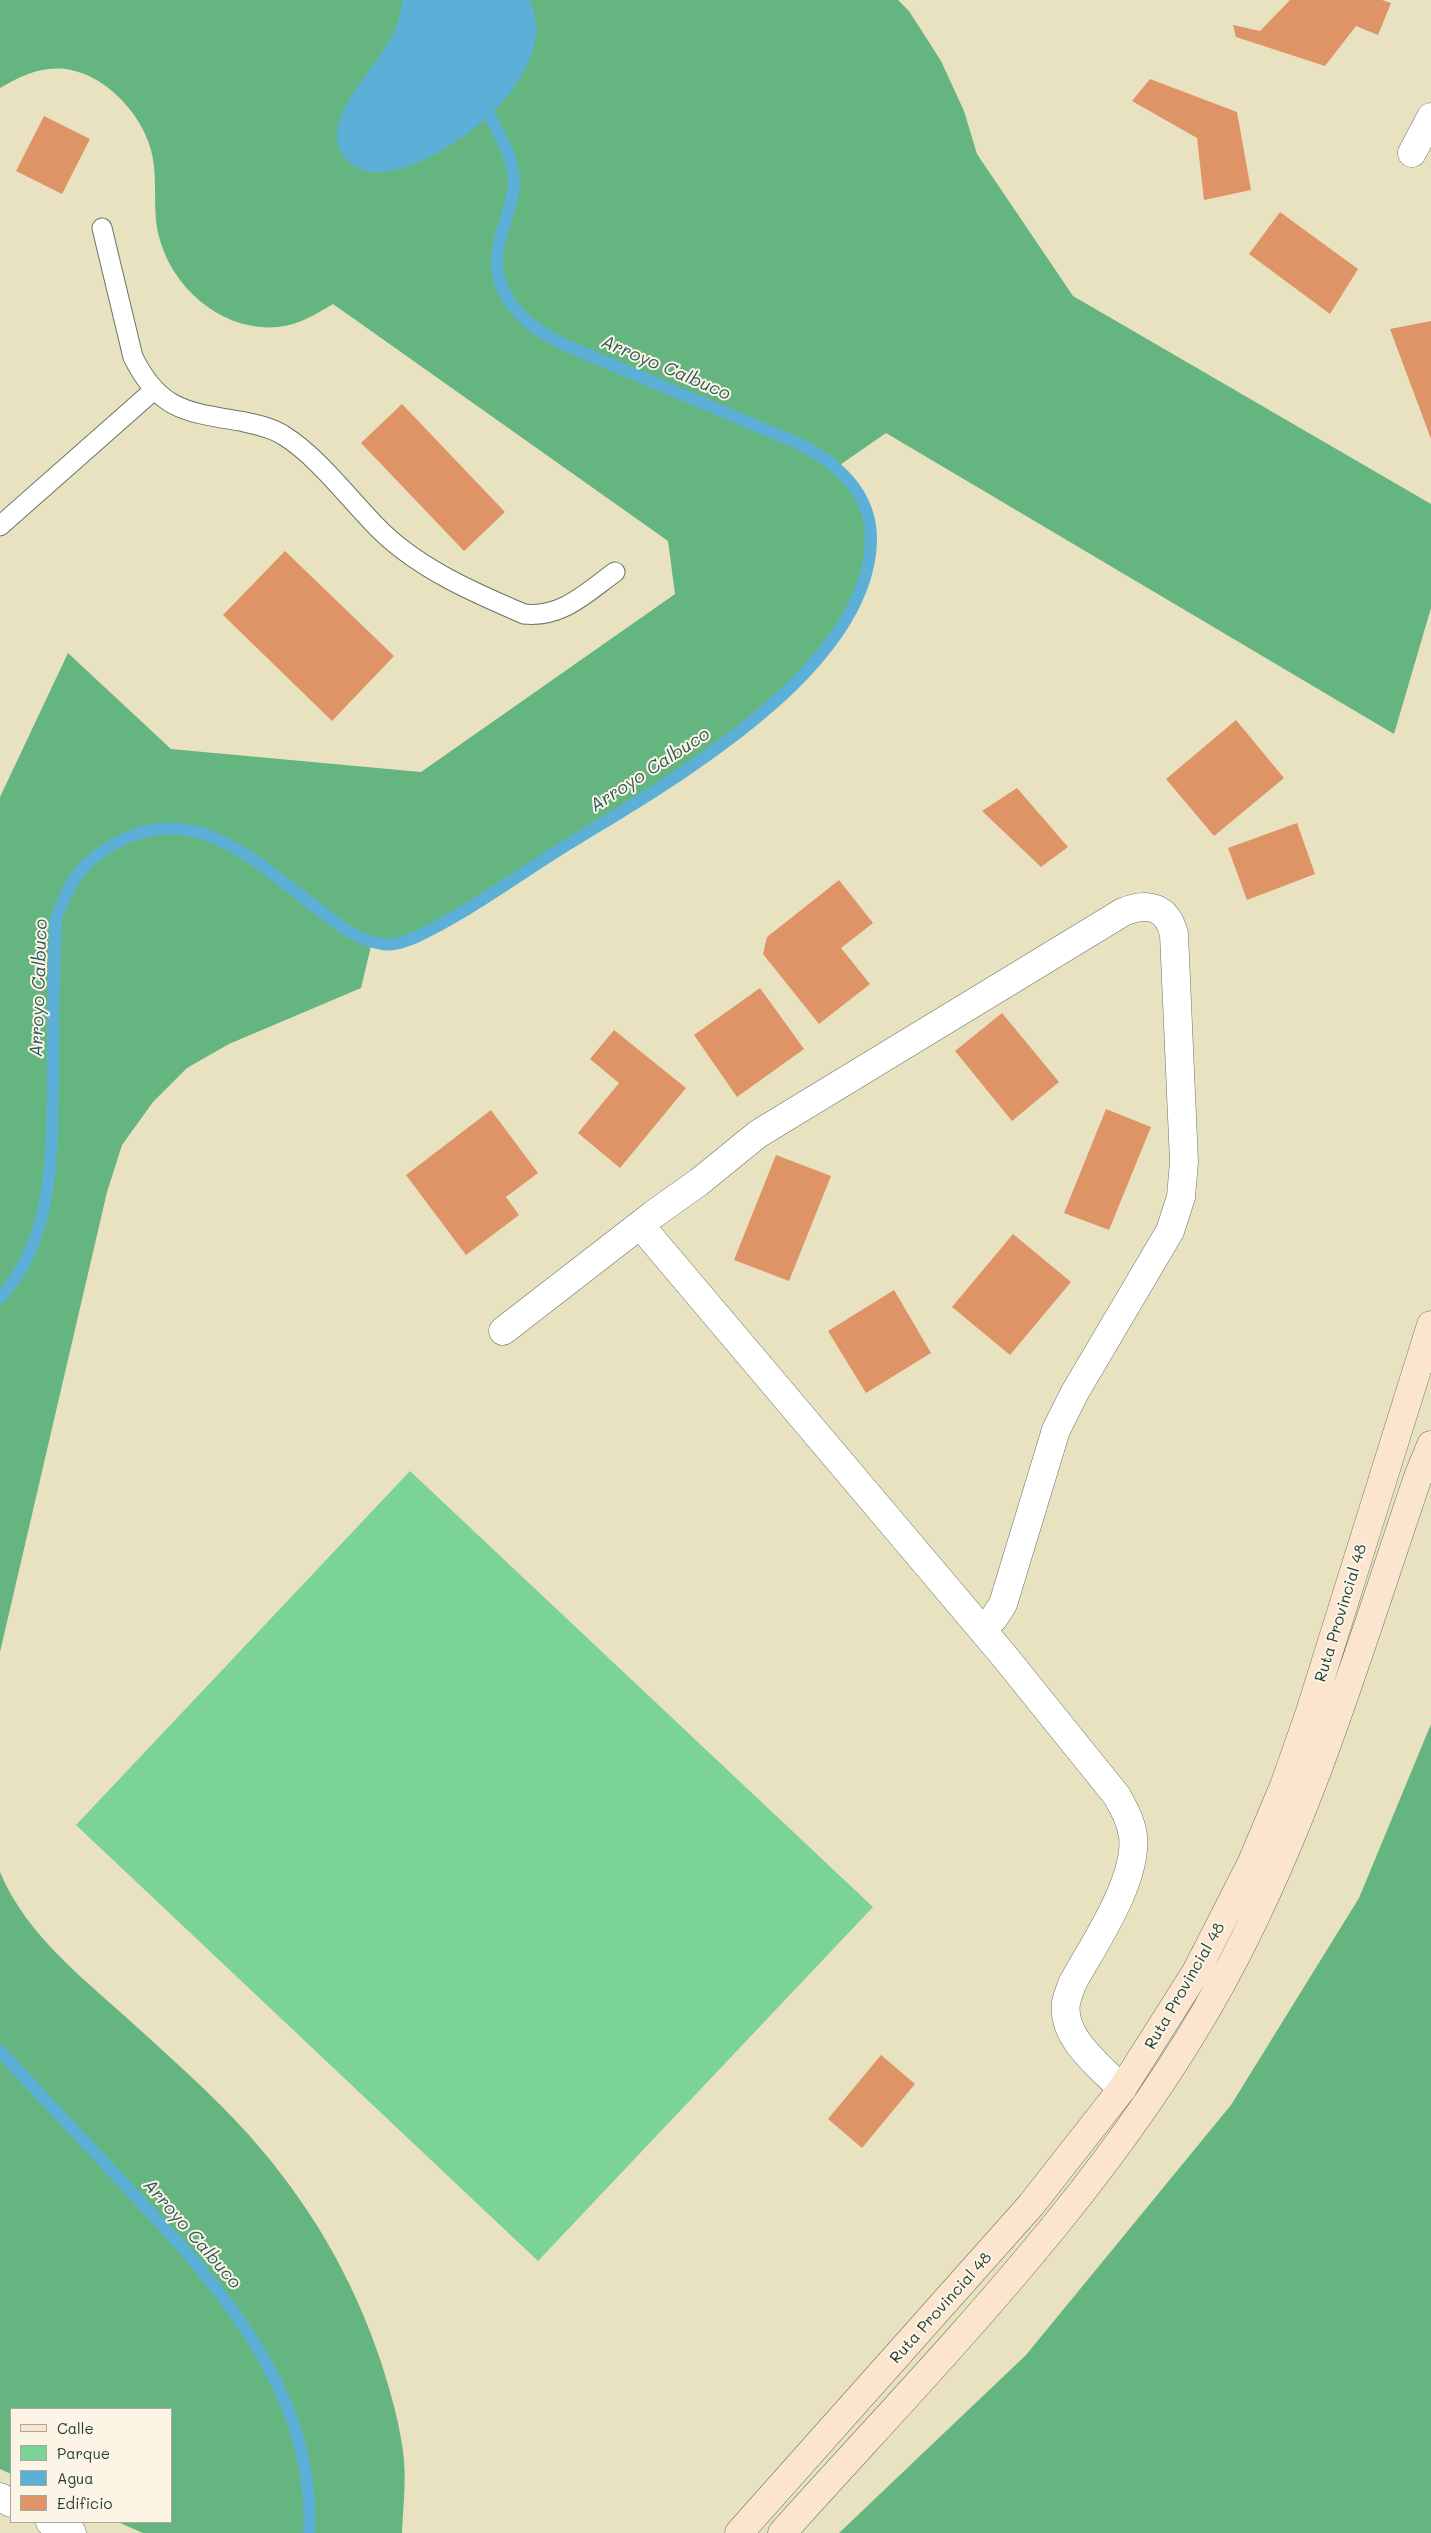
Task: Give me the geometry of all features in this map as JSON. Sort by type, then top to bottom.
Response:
[{"type":"main road","name":"Ruta Provincial 48","points":[[739,2533],[1005,2236],[1122,2089],[1204,1958],[1252,1862],[1284,1786],[1309,1715],[1431,1325]]},
{"type":"main road","name":"Ruta Provincial 48","points":[[782,2533],[1033,2252],[1145,2106],[1220,1986],[1292,1836],[1431,1444]]},
{"type":"main road","points":[[1122,2089],[1145,2106]]},
{"type":"street","points":[[1412,153],[1431,117]]},
{"type":"street","points":[[504,1331],[640,1225],[699,1182],[758,1134],[1123,912],[1146,905],[1157,909],[1172,924],[1174,934],[1184,1162],[1182,1197],[1170,1231],[1065,1410],[1049,1450],[1002,1604],[994,1618],[982,1629]]},
{"type":"street","points":[[640,1225],[982,1629],[1107,1782],[1127,1814],[1133,1836],[1132,1859],[1128,1880],[1072,1984],[1066,2003],[1066,2021],[1073,2036],[1122,2089]]},
{"type":"street","points":[[52,2523],[72,2533]]},
{"type":"lane","points":[[102,228],[133,357],[142,374],[154,390],[167,402],[184,410],[248,423],[282,434],[310,457],[400,548],[433,570],[524,614],[540,616],[556,612],[616,572]]},
{"type":"lane","points":[[0,526],[154,390]]},
{"type":"green space","points":[[0,0],[898,0],[909,11],[941,61],[964,111],[977,154],[1073,296],[1431,504],[1431,608],[1394,734],[886,433],[837,467],[856,489],[867,512],[871,528],[869,562],[851,611],[825,650],[792,687],[753,721],[670,781],[431,930],[402,941],[388,943],[372,942],[361,988],[229,1044],[187,1068],[153,1102],[122,1145],[107,1192],[0,1652],[0,797],[68,653],[171,749],[421,772],[675,594],[668,541],[333,304],[314,315],[286,326],[258,327],[239,323],[221,315],[189,291],[167,258],[160,240],[157,229],[155,172],[151,150],[137,119],[126,104],[98,81],[82,73],[66,69],[49,69],[29,74],[0,88]]},
{"type":"green space","points":[[410,1471],[873,1907],[538,2261],[76,1825]]},
{"type":"green space","points":[[1431,1724],[1431,2533],[839,2533],[1026,2355],[1231,2105],[1359,1898]]},
{"type":"green space","points":[[0,1872],[26,1917],[42,1938],[79,1975],[222,2106],[270,2160],[309,2213],[357,2300],[370,2331],[388,2386],[401,2436],[405,2469],[402,2533],[143,2533],[120,2523],[172,2523],[172,2408],[10,2408],[10,2474],[0,2469]]},
{"type":"water","points":[[403,0],[530,0],[536,27],[534,46],[528,63],[514,87],[503,101],[473,129],[452,144],[406,167],[383,172],[363,170],[346,159],[338,145],[338,129],[343,113],[352,96],[392,36]]},
{"type":"building","points":[[1290,0],[1382,0],[1391,3],[1378,35],[1356,26],[1325,66],[1236,37],[1233,25],[1260,31]]},
{"type":"building","points":[[1150,79],[1237,112],[1251,190],[1204,200],[1197,138],[1132,101]]},
{"type":"building","points":[[44,116],[90,139],[62,194],[16,171]]},
{"type":"building","points":[[1280,212],[1358,269],[1330,314],[1249,254]]},
{"type":"building","points":[[1431,321],[1431,439],[1390,329]]},
{"type":"building","points":[[402,404],[505,512],[464,551],[361,443]]},
{"type":"building","points":[[285,551],[394,656],[332,721],[223,615]]},
{"type":"building","points":[[1236,720],[1284,778],[1214,836],[1166,779]]},
{"type":"building","points":[[1017,788],[1068,847],[1041,867],[982,811]]},
{"type":"building","points":[[1297,823],[1315,874],[1247,900],[1228,848]]},
{"type":"building","points":[[839,880],[873,923],[841,948],[870,984],[819,1024],[763,954],[767,937]]},
{"type":"building","points":[[760,988],[804,1049],[737,1097],[694,1035]]},
{"type":"building","points":[[1002,1013],[1059,1082],[1012,1121],[955,1051]]},
{"type":"building","points":[[614,1030],[686,1088],[620,1168],[578,1133],[619,1083],[590,1059]]},
{"type":"building","points":[[1106,1109],[1151,1127],[1109,1230],[1064,1213]]},
{"type":"building","points":[[491,1110],[538,1173],[506,1197],[519,1215],[466,1255],[406,1175]]},
{"type":"building","points":[[776,1155],[831,1176],[789,1281],[734,1260]]},
{"type":"building","points":[[1013,1234],[1071,1282],[1010,1355],[952,1307]]},
{"type":"building","points":[[894,1290],[931,1353],[866,1393],[828,1331]]},
{"type":"building","points":[[881,2055],[915,2084],[862,2148],[828,2119]]},
{"type":"waterway","name":"Arroyo Calbuco","points":[[0,1298],[18,1274],[31,1248],[41,1221],[47,1192],[52,1133],[56,919],[73,881],[87,863],[108,847],[151,830],[178,829],[205,834],[230,845],[254,860],[351,933],[366,940],[383,944],[404,942],[435,928],[472,906],[652,793],[703,759],[753,721],[798,680],[835,636],[861,590],[871,541],[870,523],[858,493],[837,469],[795,442],[565,345],[539,330],[517,311],[508,299],[502,286],[498,272],[497,257],[500,238],[513,192],[513,171],[507,150],[481,101]]},
{"type":"waterway","name":"Arroyo Calbuco","points":[[0,2051],[194,2261],[226,2301],[254,2343],[278,2387],[296,2433],[307,2482],[309,2533]]}]
